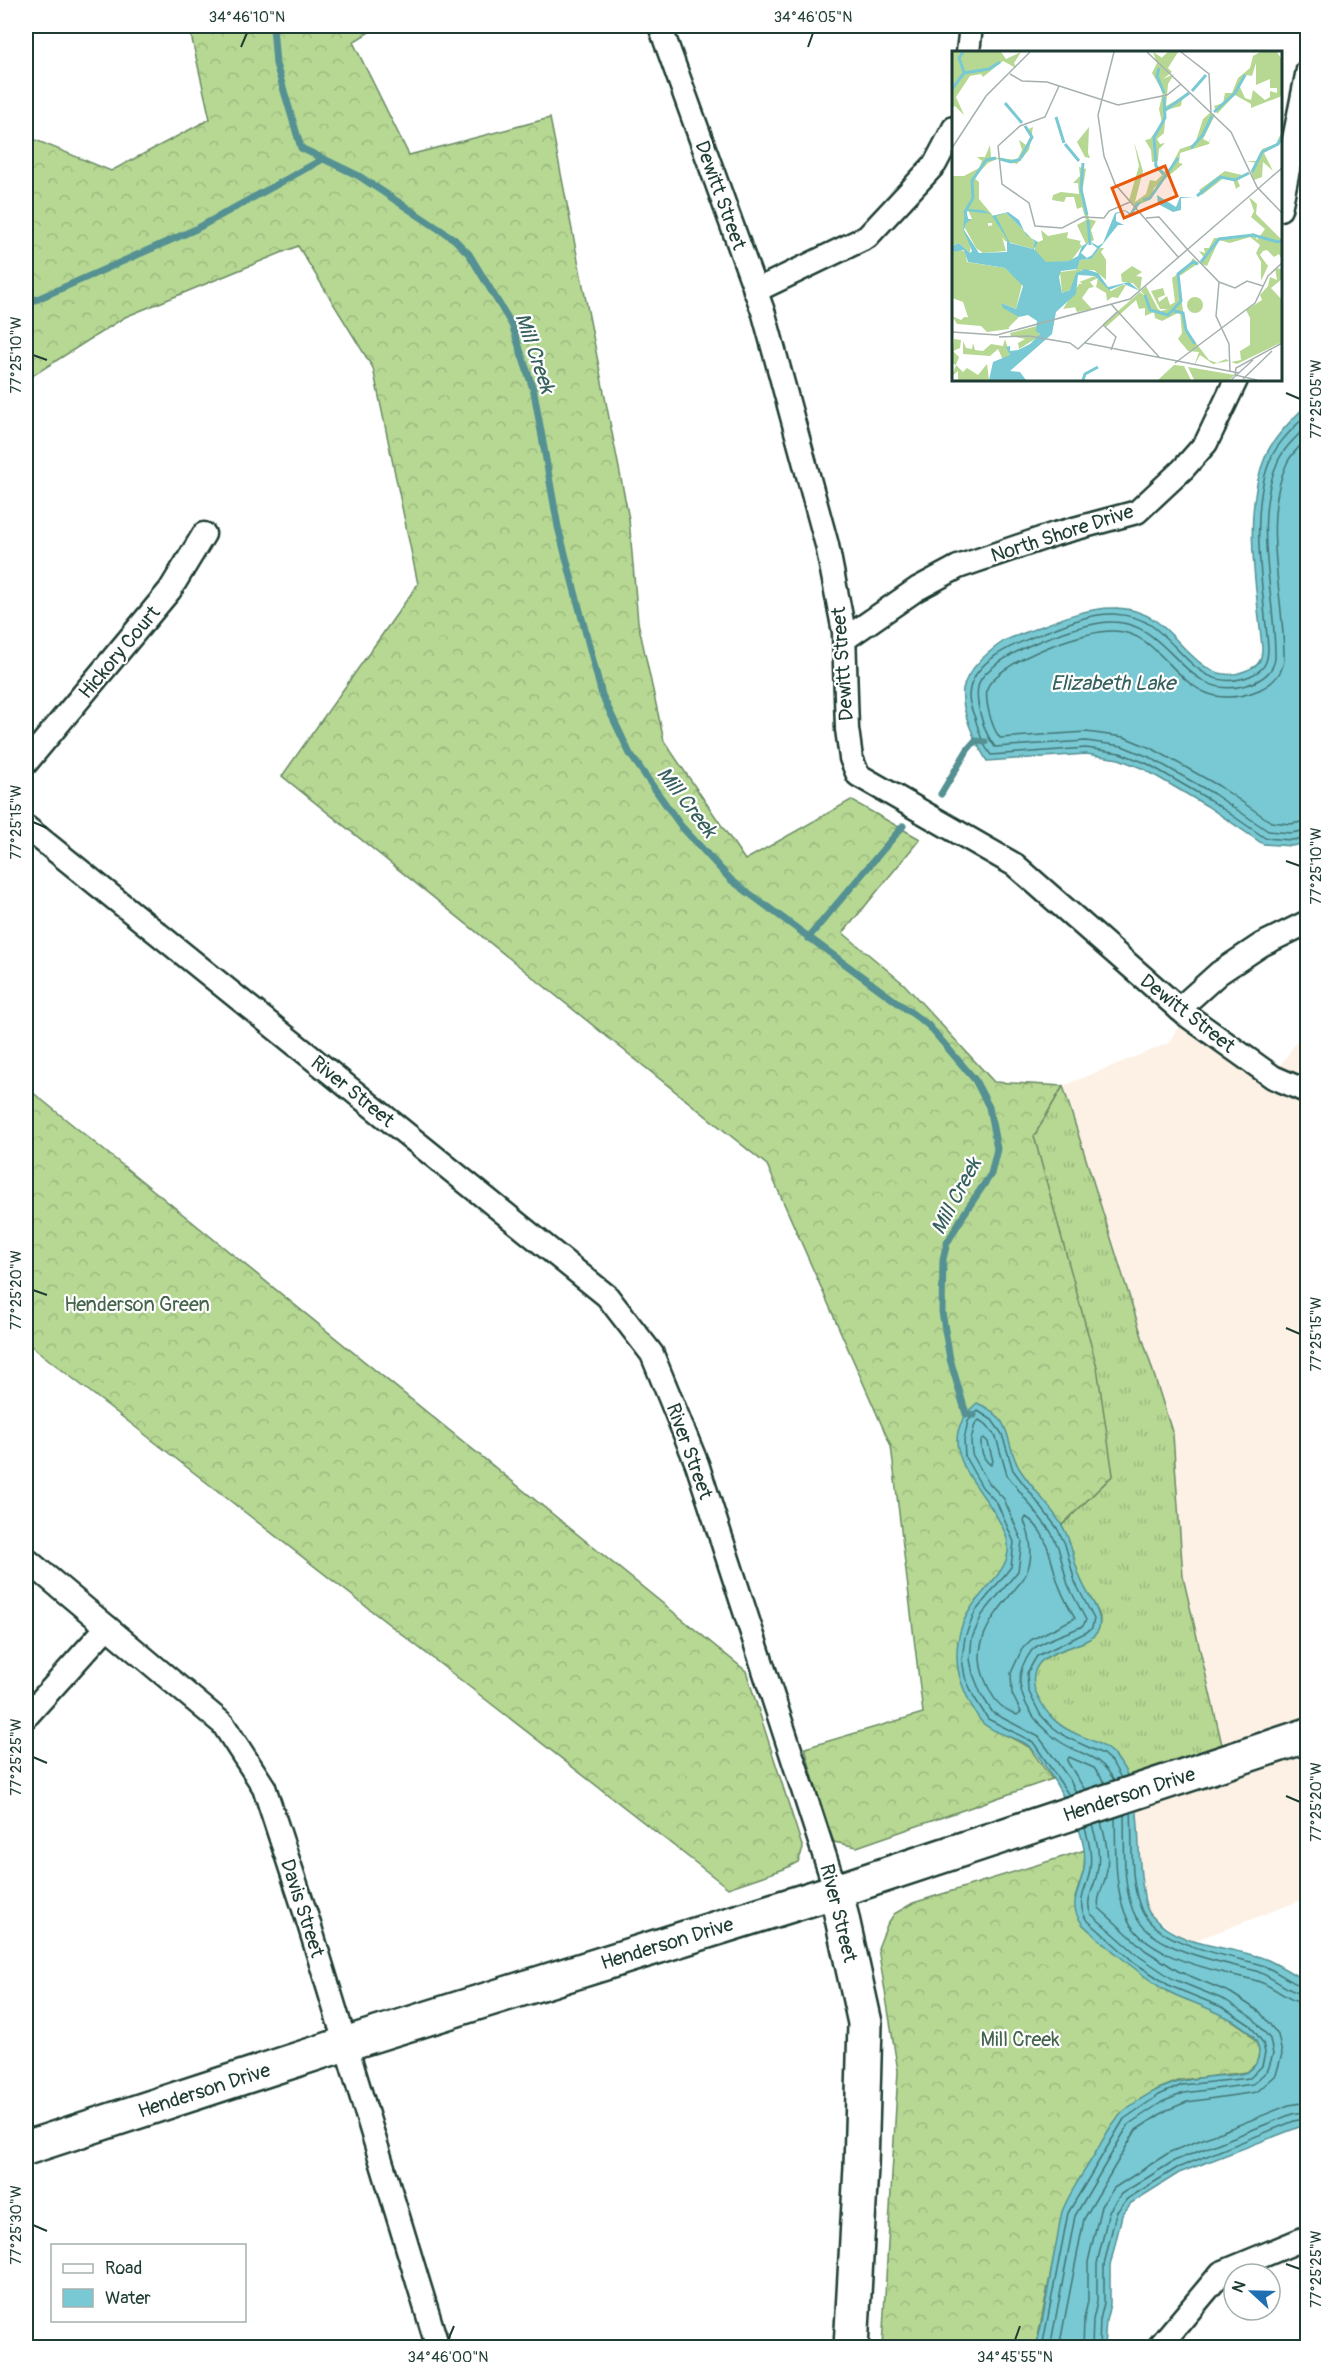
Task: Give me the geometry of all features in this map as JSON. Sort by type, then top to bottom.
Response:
[{"type":"main road","name":"Henderson Drive","points":[[26,2148],[345,2043],[836,1891],[1308,1735]]},
{"type":"main road","name":"River Street","points":[[836,1891],[865,2023],[861,2167],[851,2348]]},
{"type":"street","name":"Dewitt Street","points":[[660,26],[755,291],[827,545],[844,639],[847,729],[851,758],[858,775],[1016,866],[1179,1009],[1273,1077],[1308,1092]]},
{"type":"street","points":[[968,51],[970,26]]},
{"type":"street","points":[[1282,204],[1308,70]]},
{"type":"street","points":[[755,291],[867,237],[935,164],[952,133]]},
{"type":"street","name":"North Shore Drive","points":[[844,639],[917,589],[958,567],[1055,534],[1137,512],[1183,469],[1206,443],[1236,381]]},
{"type":"street","name":"Hickory Court","points":[[26,763],[170,590],[204,534]]},
{"type":"street","name":"River Street","points":[[26,827],[607,1296],[652,1354],[697,1464],[836,1891]]},
{"type":"street","points":[[1179,1009],[1219,973],[1261,945],[1308,922]]},
{"type":"street","name":"Davis Street","points":[[26,1559],[223,1724],[264,1787],[438,2348]]},
{"type":"street","points":[[26,1717],[107,1627]]},
{"type":"street","points":[[1158,2348],[1221,2273],[1308,2237]]},
{"type":"shaded area","points":[[1185,1014],[1273,1077],[1307,1026],[1307,1898],[1194,1941],[1177,1934],[1151,1915],[1146,1906],[1141,1879],[1136,1802],[1226,1762],[1183,1577],[1173,1435],[1063,1086],[1169,1043]]},
{"type":"green space","points":[[189,26],[379,26],[353,42],[409,155],[550,118],[629,519],[638,622],[664,741],[745,860],[851,800],[920,839],[843,933],[904,984],[994,1082],[1063,1086],[1034,1136],[1097,1367],[1113,1475],[1062,1525],[984,1724],[1029,1747],[1052,1779],[857,1847],[834,1842],[826,1827],[805,1748],[923,1713],[891,1446],[767,1165],[282,776],[418,584],[373,368],[298,246],[125,317],[26,380],[26,136],[111,171],[210,119]]},
{"type":"green space","points":[[1063,1086],[1173,1435],[1183,1577],[1226,1762],[1129,1780],[1120,1762],[1105,1748],[1074,1734],[1050,1716],[1043,1708],[1034,1689],[1033,1675],[1037,1665],[1057,1652],[1081,1643],[1099,1629],[1100,1617],[1081,1580],[1062,1525],[1113,1475],[1034,1136]]},
{"type":"green space","name":"Henderson Green","points":[[26,1087],[746,1671],[803,1849],[798,1862],[728,1888],[26,1342]]},
{"type":"green space","name":"Mill Creek","points":[[1085,1850],[1084,1870],[1075,1898],[1167,1991],[1221,2013],[1246,2030],[1258,2045],[1257,2063],[1247,2072],[1181,2080],[1156,2090],[1119,2115],[1063,2211],[1036,2347],[882,2347],[898,2071],[878,1948],[887,1925],[894,1914],[913,1903]]},
{"type":"water","name":"Elizabeth Lake","points":[[1307,405],[1307,843],[1292,846],[1263,844],[1207,806],[1144,769],[1119,759],[1086,754],[987,761],[966,717],[963,698],[965,682],[985,656],[1004,641],[1060,619],[1102,609],[1130,610],[1156,621],[1196,660],[1218,673],[1231,675],[1245,671],[1258,663],[1262,648],[1254,576],[1252,525],[1258,477],[1274,441]]},
{"type":"water","points":[[977,1403],[989,1409],[1003,1424],[1019,1468],[1063,1527],[1079,1575],[1099,1616],[1099,1628],[1094,1636],[1049,1655],[1040,1662],[1034,1672],[1034,1686],[1049,1714],[1058,1723],[1108,1749],[1126,1772],[1136,1804],[1144,1899],[1149,1912],[1163,1926],[1176,1934],[1206,1945],[1268,1960],[1307,1982],[1307,2124],[1179,2173],[1131,2203],[1122,2215],[1110,2266],[1110,2304],[1104,2347],[1036,2347],[1062,2212],[1069,2197],[1110,2128],[1129,2107],[1170,2085],[1192,2079],[1247,2072],[1256,2064],[1259,2052],[1256,2040],[1247,2030],[1219,2013],[1163,1989],[1130,1965],[1083,1924],[1077,1915],[1075,1902],[1084,1869],[1083,1841],[1058,1786],[1029,1746],[994,1731],[984,1724],[976,1714],[966,1693],[958,1666],[957,1648],[960,1631],[971,1608],[1003,1568],[1008,1549],[1007,1539],[1000,1522],[959,1455],[957,1438],[962,1420]]},
{"type":"waterway","name":"Mill Creek","points":[[273,26],[276,64],[301,148],[359,176],[454,239],[469,254],[512,325],[534,392],[558,527],[602,695],[630,754],[681,826],[731,880],[928,1025],[975,1080],[989,1107],[997,1149],[991,1174],[947,1243],[943,1259],[942,1312],[950,1359],[966,1414],[974,1415]]},
{"type":"waterway","points":[[26,304],[196,229],[323,159]]},
{"type":"waterway","points":[[941,794],[968,749],[975,741],[985,742]]},
{"type":"waterway","points":[[808,938],[903,826]]}]
